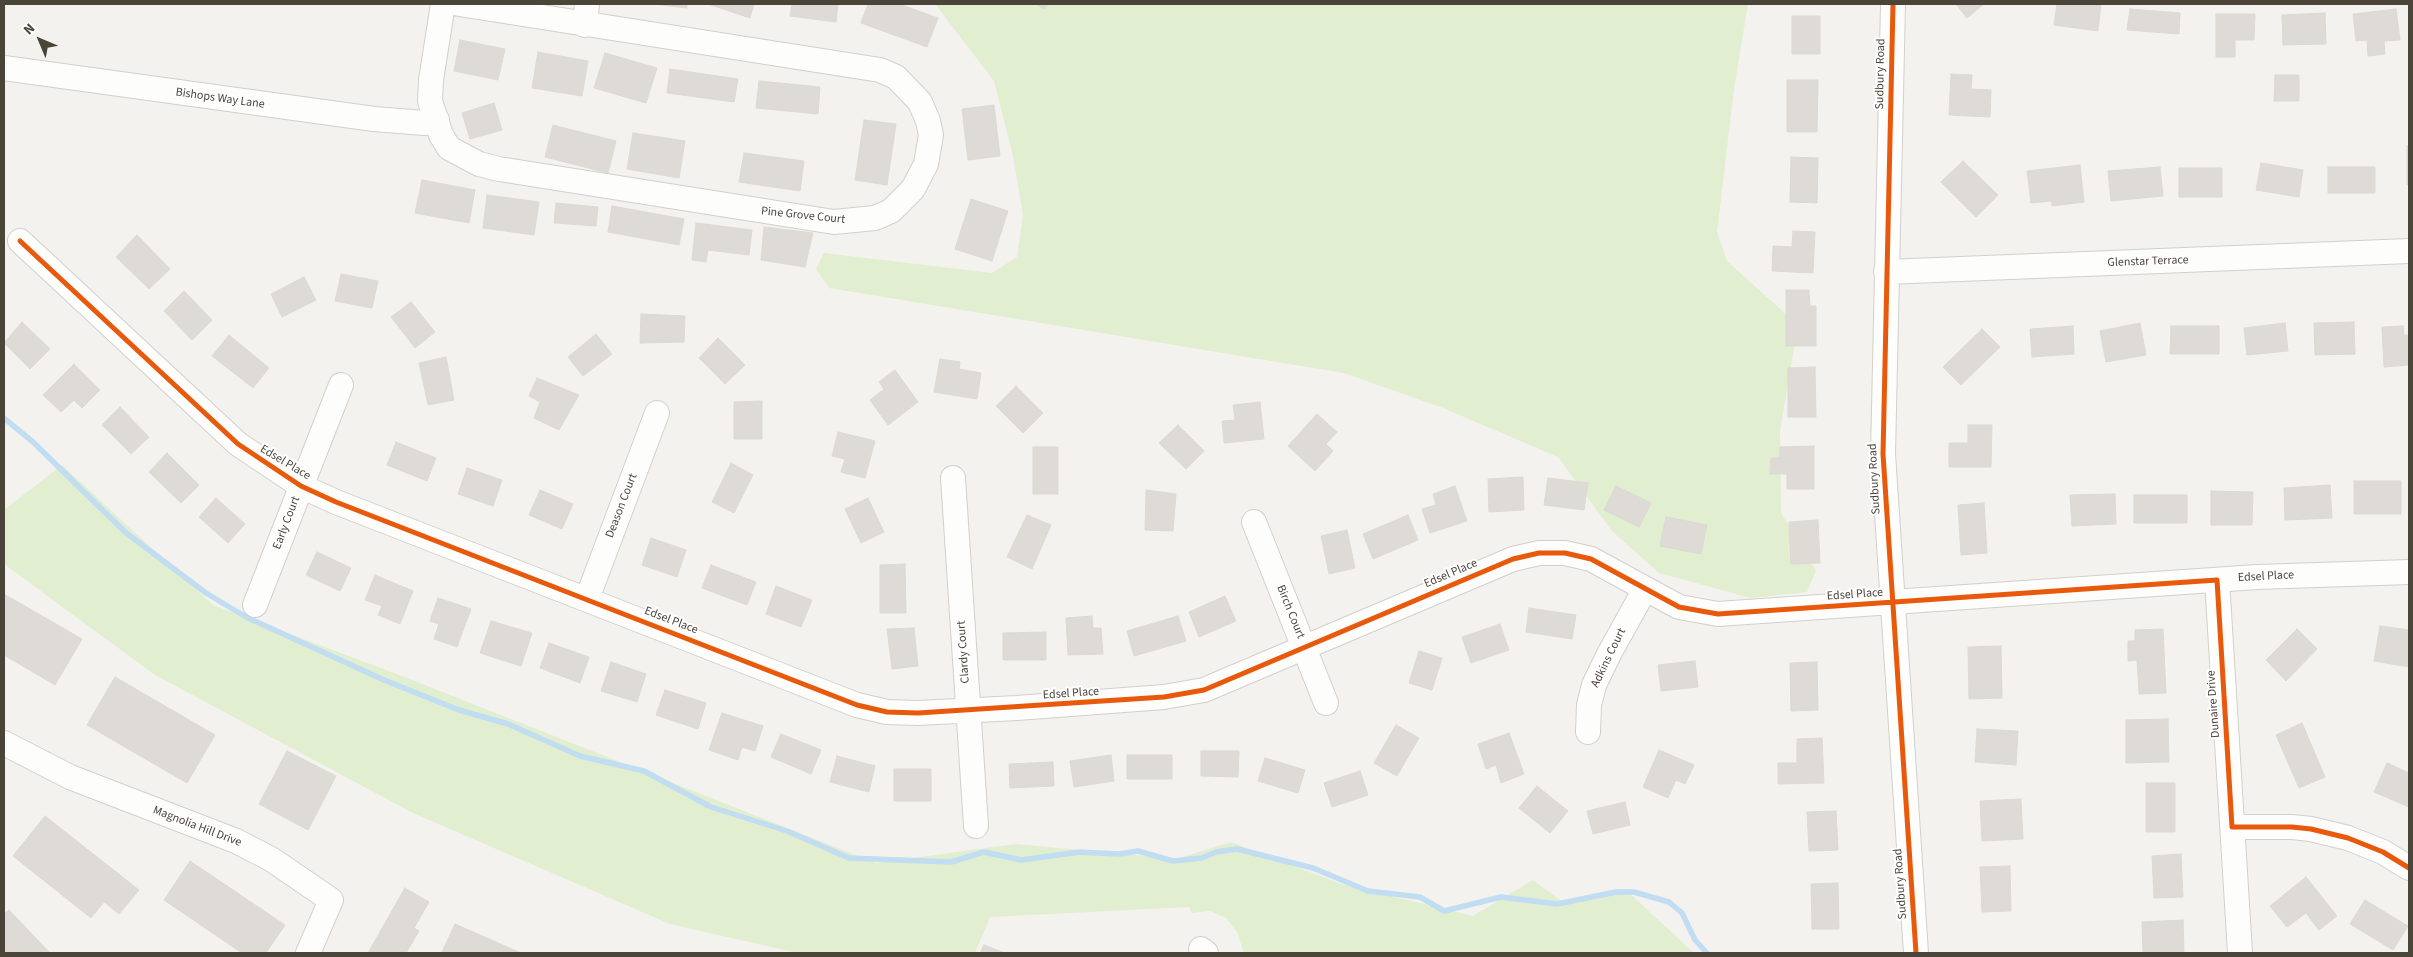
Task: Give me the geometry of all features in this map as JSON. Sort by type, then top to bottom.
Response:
[{"type":"street","name":"Pine Grove Court","points":[[443,4],[431,80],[430,101],[441,135],[449,148],[479,164],[499,170],[834,222],[875,218],[891,210],[913,189],[926,164],[931,135],[928,121],[920,102],[896,77],[880,70],[586,14],[459,4]]},
{"type":"street","name":"Sudbury Road","points":[[1893,4],[1882,454],[1916,953]]},
{"type":"street","name":"Bishops Way Lane","points":[[4,68],[374,119],[425,123],[437,120]]},
{"type":"street","name":"Edsel Place","points":[[20,241],[238,444],[301,486],[336,502],[857,705],[887,712],[968,711],[1164,697],[1204,690],[1526,555],[1565,554],[1591,559],[1679,607],[1718,614],[2217,580],[2409,572]]},
{"type":"street","name":"Glenstar Terrace","points":[[1886,272],[2409,251]]},
{"type":"street","name":"Early Court","points":[[255,605],[341,384]]},
{"type":"street","name":"Deason Court","points":[[587,599],[657,413]]},
{"type":"street","name":"Clardy Court","points":[[953,478],[976,826]]},
{"type":"street","name":"Birch Court","points":[[1254,522],[1326,703]]},
{"type":"street","name":"Dunaire Drive","points":[[2217,580],[2240,953]]},
{"type":"street","name":"Adkins Court","points":[[1588,732],[1589,705],[1594,685],[1645,589]]},
{"type":"street","name":"Magnolia Hill Drive","points":[[4,743],[70,777],[236,841],[271,859],[331,900],[308,953]]},
{"type":"street","points":[[2232,827],[2292,827],[2339,836],[2383,852],[2409,868]]},
{"type":"green space","points":[[935,4],[1748,4],[1734,89],[1717,232],[1727,261],[1798,325],[1780,431],[1781,513],[1816,571],[1807,592],[1751,598],[1659,573],[1612,531],[1558,457],[1443,408],[1344,373],[829,288],[816,269],[824,253],[992,273],[1017,257],[1023,215],[1013,156],[994,81]]},
{"type":"green space","points":[[62,465],[213,605],[402,676],[876,863],[1016,844],[1176,859],[1231,842],[1341,884],[1473,916],[1533,880],[1565,904],[1627,891],[1694,953],[1244,953],[1237,932],[1226,918],[1210,911],[1192,913],[1189,907],[990,917],[975,953],[798,953],[670,924],[413,813],[155,675],[4,564],[4,510]]},
{"type":"building","points":[[654,4],[687,4],[687,8]]},
{"type":"building","points":[[708,4],[754,4],[750,18]]},
{"type":"building","points":[[792,4],[838,4],[836,22],[790,16]]},
{"type":"building","points":[[868,4],[899,4],[938,18],[927,47],[861,23]]},
{"type":"building","points":[[1037,4],[1048,4],[1044,9]]},
{"type":"building","points":[[1956,4],[1984,4],[1967,18]]},
{"type":"building","points":[[2057,4],[2101,4],[2098,31],[2054,25]]},
{"type":"building","points":[[2130,9],[2180,13],[2179,34],[2127,30]]},
{"type":"building","points":[[2396,9],[2400,40],[2384,41],[2385,54],[2368,56],[2367,40],[2356,41],[2353,14]]},
{"type":"building","points":[[2325,13],[2326,44],[2283,45],[2282,15]]},
{"type":"building","points":[[2216,14],[2255,14],[2254,40],[2235,40],[2235,57],[2216,57]]},
{"type":"building","points":[[1792,16],[1820,16],[1820,54],[1792,54]]},
{"type":"building","points":[[460,40],[505,49],[498,80],[454,71]]},
{"type":"building","points":[[538,52],[588,61],[582,96],[532,88]]},
{"type":"building","points":[[605,53],[657,68],[646,103],[594,88]]},
{"type":"building","points":[[670,69],[738,79],[734,102],[667,93]]},
{"type":"building","points":[[1951,74],[1972,75],[1971,89],[1991,90],[1990,117],[1949,115]]},
{"type":"building","points":[[2275,75],[2299,75],[2299,101],[2274,101]]},
{"type":"building","points":[[1787,80],[1818,80],[1817,132],[1787,132]]},
{"type":"building","points":[[759,81],[820,87],[818,114],[756,108]]},
{"type":"building","points":[[494,103],[502,130],[470,139],[462,113]]},
{"type":"building","points":[[994,105],[1000,156],[968,160],[962,109]]},
{"type":"building","points":[[864,120],[896,124],[887,185],[855,180]]},
{"type":"building","points":[[553,125],[616,141],[608,173],[545,157]]},
{"type":"building","points":[[633,133],[685,141],[679,178],[627,169]]},
{"type":"building","points":[[2407,146],[2409,146],[2409,185],[2407,185]]},
{"type":"building","points":[[744,153],[804,161],[800,191],[739,182]]},
{"type":"building","points":[[1791,157],[1818,158],[1817,203],[1790,202]]},
{"type":"building","points":[[1963,161],[1998,195],[1976,217],[1941,182]]},
{"type":"building","points":[[2261,163],[2303,170],[2299,197],[2256,190]]},
{"type":"building","points":[[2080,165],[2084,202],[2052,206],[2052,201],[2031,203],[2027,171]]},
{"type":"building","points":[[2160,167],[2163,196],[2111,201],[2108,171]]},
{"type":"building","points":[[2328,167],[2375,167],[2375,193],[2328,193]]},
{"type":"building","points":[[2179,168],[2222,168],[2222,197],[2179,197]]},
{"type":"building","points":[[422,180],[475,190],[469,223],[415,213]]},
{"type":"building","points":[[487,195],[539,202],[534,235],[483,228]]},
{"type":"building","points":[[971,199],[1008,211],[992,261],[955,249]]},
{"type":"building","points":[[556,203],[598,207],[596,226],[554,223]]},
{"type":"building","points":[[612,206],[684,219],[679,245],[608,232]]},
{"type":"building","points":[[696,223],[752,230],[749,255],[708,250],[706,262],[692,260]]},
{"type":"building","points":[[764,227],[813,233],[805,267],[761,260]]},
{"type":"building","points":[[1793,231],[1815,232],[1813,273],[1772,271],[1773,246],[1792,247]]},
{"type":"building","points":[[137,235],[170,269],[149,289],[116,257]]},
{"type":"building","points":[[341,274],[378,281],[372,308],[335,301]]},
{"type":"building","points":[[304,277],[316,300],[282,317],[271,294]]},
{"type":"building","points":[[1786,290],[1809,290],[1810,306],[1816,306],[1816,346],[1786,346]]},
{"type":"building","points":[[184,291],[212,320],[192,340],[164,311]]},
{"type":"building","points":[[411,302],[435,332],[415,348],[391,317]]},
{"type":"building","points":[[641,314],[685,316],[684,342],[640,343]]},
{"type":"building","points":[[22,322],[50,349],[30,369],[4,343]]},
{"type":"building","points":[[2354,322],[2355,354],[2315,355],[2314,323]]},
{"type":"building","points":[[2140,323],[2146,355],[2106,362],[2100,331]]},
{"type":"building","points":[[2285,323],[2288,351],[2247,355],[2244,328]]},
{"type":"building","points":[[2073,326],[2074,354],[2032,357],[2030,329]]},
{"type":"building","points":[[2171,326],[2219,326],[2219,354],[2170,354]]},
{"type":"building","points":[[2403,326],[2404,335],[2409,335],[2409,365],[2384,367],[2382,327]]},
{"type":"building","points":[[1982,329],[2000,347],[1961,385],[1943,367]]},
{"type":"building","points":[[596,334],[612,354],[583,376],[568,357]]},
{"type":"building","points":[[229,335],[269,368],[253,388],[212,356]]},
{"type":"building","points":[[718,338],[745,365],[725,384],[699,358]]},
{"type":"building","points":[[446,357],[454,400],[428,405],[419,363]]},
{"type":"building","points":[[940,359],[960,362],[959,369],[981,373],[977,399],[934,392]]},
{"type":"building","points":[[74,364],[100,390],[82,408],[74,400],[61,412],[43,395]]},
{"type":"building","points":[[1815,367],[1816,417],[1788,417],[1788,368]]},
{"type":"building","points":[[895,370],[918,402],[888,425],[870,400],[884,389],[879,382]]},
{"type":"building","points":[[537,378],[579,395],[559,430],[534,418],[540,402],[529,396]]},
{"type":"building","points":[[1016,386],[1043,413],[1023,433],[996,406]]},
{"type":"building","points":[[762,401],[762,439],[734,439],[734,402]]},
{"type":"building","points":[[1260,402],[1264,439],[1224,443],[1222,421],[1235,420],[1233,405]]},
{"type":"building","points":[[120,407],[149,437],[131,454],[102,425]]},
{"type":"building","points":[[1317,414],[1337,432],[1326,444],[1333,451],[1315,471],[1288,446]]},
{"type":"building","points":[[1178,425],[1204,451],[1186,469],[1159,443]]},
{"type":"building","points":[[1968,425],[1992,425],[1991,467],[1949,467],[1949,443],[1968,443]]},
{"type":"building","points":[[838,432],[875,441],[865,478],[841,472],[845,459],[832,456]]},
{"type":"building","points":[[396,442],[436,458],[427,481],[387,465]]},
{"type":"building","points":[[1814,446],[1814,489],[1787,489],[1787,474],[1770,474],[1771,458],[1780,458],[1780,447]]},
{"type":"building","points":[[1033,447],[1058,447],[1058,494],[1033,494]]},
{"type":"building","points":[[167,453],[199,485],[181,503],[149,472]]},
{"type":"building","points":[[731,463],[753,475],[734,513],[712,502]]},
{"type":"building","points":[[467,468],[502,480],[493,506],[458,494]]},
{"type":"building","points":[[1523,477],[1524,510],[1489,512],[1488,479]]},
{"type":"building","points":[[1548,478],[1588,483],[1584,510],[1544,505]]},
{"type":"building","points":[[2354,481],[2401,481],[2401,514],[2354,514]]},
{"type":"building","points":[[2330,485],[2332,518],[2285,520],[2284,488]]},
{"type":"building","points":[[1455,486],[1467,521],[1430,533],[1422,509],[1436,505],[1433,494]]},
{"type":"building","points":[[1616,486],[1651,503],[1639,527],[1604,510]]},
{"type":"building","points":[[540,490],[573,504],[562,529],[529,515]]},
{"type":"building","points":[[1146,490],[1176,494],[1173,531],[1145,530]]},
{"type":"building","points":[[2211,491],[2253,492],[2252,525],[2211,525]]},
{"type":"building","points":[[2115,494],[2116,524],[2072,526],[2070,495]]},
{"type":"building","points":[[2134,495],[2187,495],[2187,523],[2134,523]]},
{"type":"building","points":[[216,498],[245,524],[228,543],[199,517]]},
{"type":"building","points":[[868,498],[884,532],[861,543],[845,509]]},
{"type":"building","points":[[1984,503],[1987,553],[1961,555],[1958,505]]},
{"type":"building","points":[[1027,515],[1051,525],[1032,569],[1007,557]]},
{"type":"building","points":[[1408,515],[1418,540],[1373,559],[1363,534]]},
{"type":"building","points":[[1666,517],[1707,525],[1701,554],[1660,546]]},
{"type":"building","points":[[1818,520],[1820,563],[1791,564],[1789,522]]},
{"type":"building","points":[[1347,530],[1355,568],[1329,574],[1321,536]]},
{"type":"building","points":[[651,538],[686,550],[677,577],[642,565]]},
{"type":"building","points":[[317,552],[351,568],[340,591],[306,575]]},
{"type":"building","points":[[905,564],[906,613],[880,613],[880,565]]},
{"type":"building","points":[[711,565],[756,582],[747,605],[702,588]]},
{"type":"building","points":[[375,575],[413,591],[400,624],[378,615],[382,606],[365,600]]},
{"type":"building","points":[[776,586],[812,600],[801,627],[766,614]]},
{"type":"building","points":[[4,594],[82,639],[55,685],[4,655]]},
{"type":"building","points":[[1225,596],[1236,621],[1199,637],[1189,612]]},
{"type":"building","points":[[438,598],[471,609],[457,647],[434,639],[439,624],[430,621]]},
{"type":"building","points":[[1529,608],[1576,615],[1572,639],[1526,632]]},
{"type":"building","points":[[1092,616],[1093,628],[1101,628],[1103,654],[1068,655],[1066,618]]},
{"type":"building","points":[[1178,616],[1186,641],[1134,656],[1127,631]]},
{"type":"building","points":[[491,621],[532,633],[521,666],[480,653]]},
{"type":"building","points":[[1500,624],[1509,650],[1471,663],[1462,637]]},
{"type":"building","points":[[2380,626],[2409,630],[2409,667],[2374,661]]},
{"type":"building","points":[[914,628],[918,666],[892,669],[887,629]]},
{"type":"building","points":[[2163,629],[2166,693],[2139,694],[2137,660],[2128,661],[2128,641],[2135,641],[2135,630]]},
{"type":"building","points":[[2297,629],[2317,649],[2286,681],[2266,660]]},
{"type":"building","points":[[1046,632],[1046,660],[1003,660],[1003,633]]},
{"type":"building","points":[[549,643],[589,657],[580,683],[540,668]]},
{"type":"building","points":[[2001,646],[2002,698],[1969,699],[1968,647]]},
{"type":"building","points":[[1419,651],[1442,658],[1432,690],[1409,683]]},
{"type":"building","points":[[1695,661],[1698,687],[1661,691],[1658,665]]},
{"type":"building","points":[[611,662],[646,674],[637,702],[601,691]]},
{"type":"building","points":[[1817,662],[1818,710],[1791,711],[1790,663]]},
{"type":"building","points":[[115,677],[215,735],[187,783],[87,725]]},
{"type":"building","points":[[665,690],[706,703],[698,729],[656,715]]},
{"type":"building","points":[[722,713],[763,726],[755,751],[742,747],[738,760],[709,750]]},
{"type":"building","points":[[2168,719],[2169,762],[2126,763],[2126,720]]},
{"type":"building","points":[[2302,723],[2325,777],[2299,788],[2276,735]]},
{"type":"building","points":[[1396,725],[1419,738],[1397,776],[1374,763]]},
{"type":"building","points":[[1977,729],[2018,731],[2016,765],[1975,762]]},
{"type":"building","points":[[1509,733],[1524,774],[1501,783],[1496,765],[1486,769],[1478,744]]},
{"type":"building","points":[[781,734],[821,750],[811,774],[771,757]]},
{"type":"building","points":[[1822,738],[1824,783],[1778,784],[1778,763],[1797,763],[1797,739]]},
{"type":"building","points":[[1659,750],[1694,765],[1685,784],[1676,780],[1668,798],[1643,787]]},
{"type":"building","points":[[287,751],[336,776],[308,830],[259,804]]},
{"type":"building","points":[[1201,751],[1239,751],[1238,777],[1201,776]]},
{"type":"building","points":[[1111,755],[1114,781],[1074,787],[1070,761]]},
{"type":"building","points":[[1127,755],[1172,755],[1172,779],[1127,779]]},
{"type":"building","points":[[837,756],[875,766],[869,792],[830,782]]},
{"type":"building","points":[[1265,758],[1305,770],[1298,793],[1258,781]]},
{"type":"building","points":[[1053,762],[1054,786],[1010,788],[1009,764]]},
{"type":"building","points":[[2387,763],[2409,773],[2409,807],[2374,792]]},
{"type":"building","points":[[894,769],[931,769],[931,801],[894,801]]},
{"type":"building","points":[[1360,771],[1368,795],[1332,807],[1324,783]]},
{"type":"building","points":[[2146,783],[2175,783],[2175,832],[2146,832]]},
{"type":"building","points":[[1537,786],[1568,811],[1550,833],[1519,808]]},
{"type":"building","points":[[2021,799],[2023,839],[1982,841],[1980,801]]},
{"type":"building","points":[[1625,802],[1630,825],[1593,834],[1587,811]]},
{"type":"building","points":[[1836,811],[1838,850],[1809,851],[1807,812]]},
{"type":"building","points":[[45,816],[139,890],[119,914],[104,902],[91,918],[13,856]]},
{"type":"building","points":[[2181,854],[2183,897],[2154,898],[2152,856]]},
{"type":"building","points":[[190,861],[285,925],[266,953],[242,953],[164,900]]},
{"type":"building","points":[[2010,866],[2011,911],[1982,912],[1980,867]]},
{"type":"building","points":[[2306,877],[2337,916],[2319,930],[2306,913],[2287,927],[2270,906]]},
{"type":"building","points":[[1838,883],[1839,929],[1812,929],[1811,884]]},
{"type":"building","points":[[405,888],[429,902],[414,928],[419,931],[406,953],[368,953]]},
{"type":"building","points":[[2365,900],[2408,926],[2393,950],[2350,924]]},
{"type":"building","points":[[9,910],[50,953],[4,953],[4,914]]},
{"type":"building","points":[[2183,920],[2184,953],[2143,953],[2142,922]]},
{"type":"building","points":[[455,924],[521,953],[442,952]]},
{"type":"building","points":[[984,945],[1005,953],[980,953]]},
{"type":"waterway","points":[[4,418],[32,441],[125,532],[206,593],[246,617],[384,680],[459,710],[508,724],[580,756],[644,771],[711,807],[787,831],[849,858],[951,862],[984,852],[1021,860],[1080,852],[1119,854],[1138,851],[1173,861],[1202,858],[1216,852],[1237,849],[1313,868],[1368,891],[1420,897],[1444,911],[1501,897],[1557,904],[1616,892],[1634,892],[1669,902],[1682,913],[1695,940],[1707,953]]},
{"type":"cycle path","points":[[1893,4],[1883,454],[1916,953]]},
{"type":"cycle path","points":[[20,241],[238,444],[301,486],[336,502],[857,705],[887,712],[918,713],[1164,697],[1204,690],[1513,559],[1539,553],[1565,553],[1591,559],[1679,607],[1718,614],[2217,580],[2232,827],[2292,827],[2311,829],[2348,838],[2383,852],[2409,868]]}]
